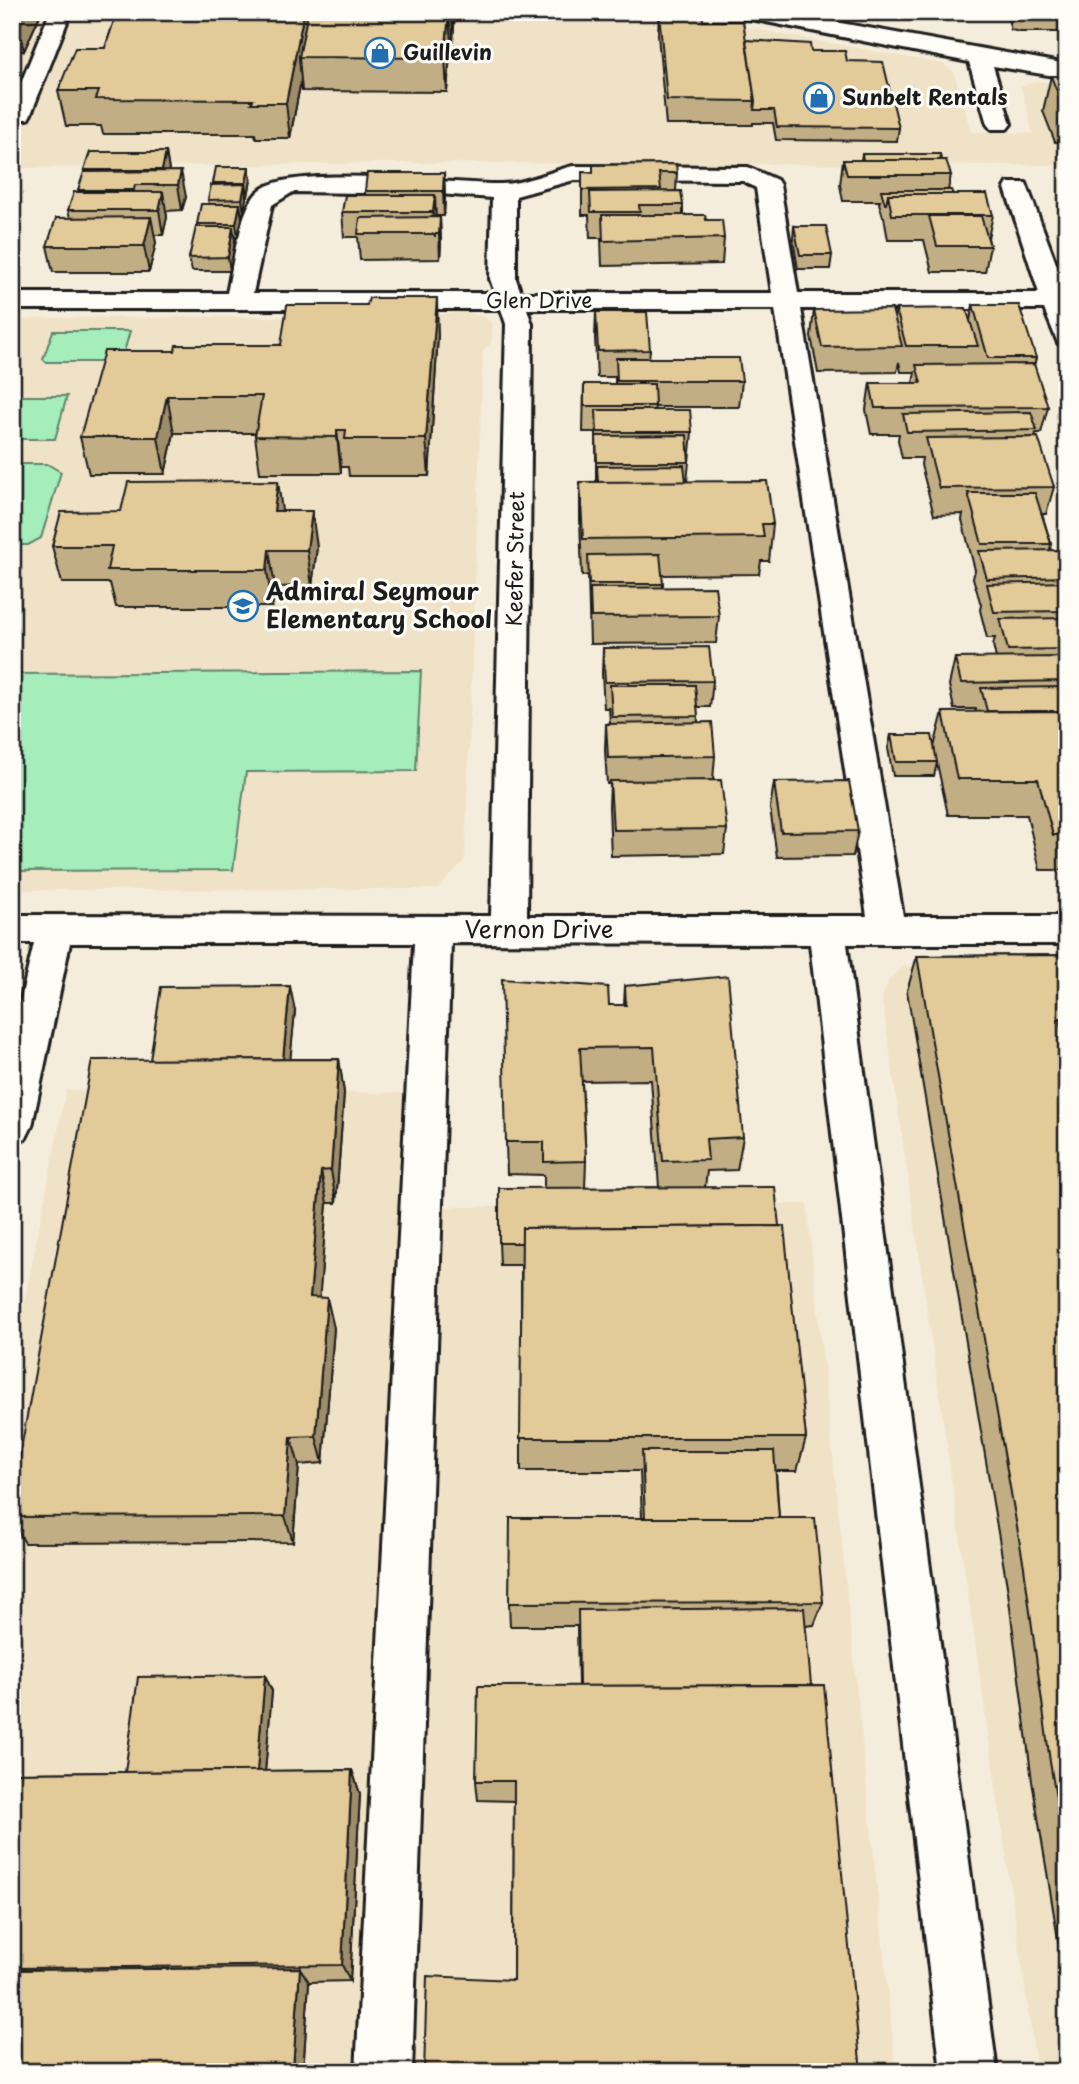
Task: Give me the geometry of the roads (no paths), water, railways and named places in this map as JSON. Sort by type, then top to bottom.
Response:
[{"type":"street","points":[[20,114],[61,12]]},
{"type":"street","points":[[746,12],[979,57],[1067,71]]},
{"type":"street","points":[[979,57],[999,124]]},
{"type":"street","points":[[238,301],[260,205],[265,196],[279,188],[293,185],[439,187],[504,192],[573,173],[748,174],[768,185],[887,930]]},
{"type":"street","points":[[1017,188],[1061,301],[1067,337]]},
{"type":"street","name":"Keefer Street","points":[[504,192],[503,279],[519,324],[509,929]]},
{"type":"street","name":"Glen Drive","points":[[12,301],[1061,301]]},
{"type":"street","name":"Vernon Drive","points":[[12,929],[1067,930]]},
{"type":"street","points":[[12,1126],[55,929]]},
{"type":"street","points":[[384,2072],[433,930]]},
{"type":"street","points":[[827,930],[969,2072]]},
{"type":"place","name":"Guillevin","points":[[380,53]]},
{"type":"place","name":"Sunbelt Rentals","points":[[819,98]]},
{"type":"place","name":"Admiral Seymour Elementary School","points":[[243,606]]}]
